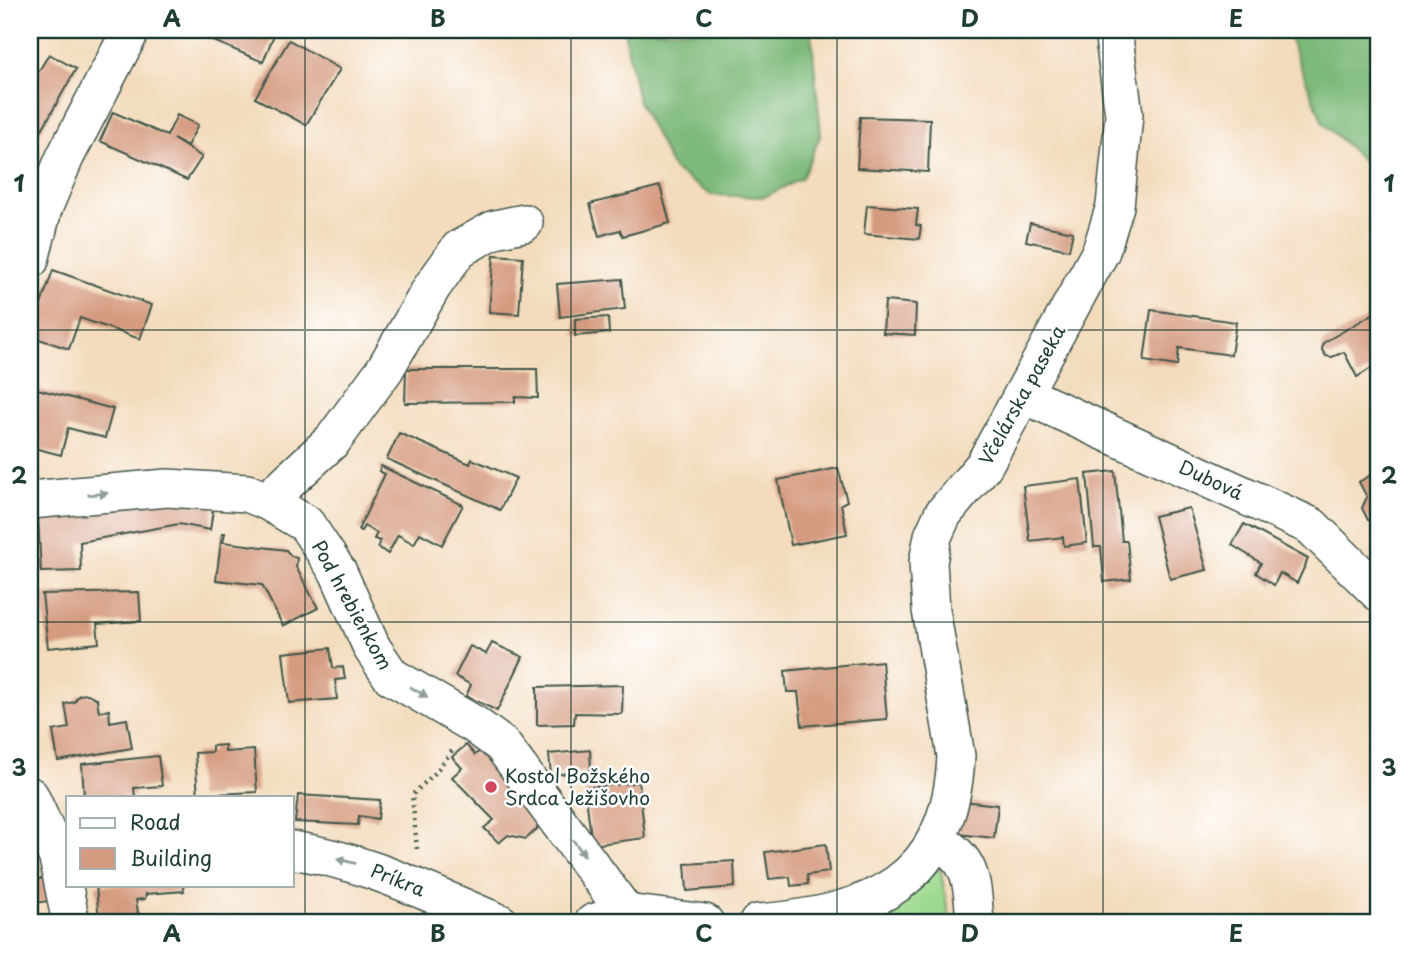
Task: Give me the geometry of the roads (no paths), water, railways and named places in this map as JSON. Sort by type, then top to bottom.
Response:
[{"type":"street","points":[[30,260],[43,209],[65,157],[131,30]]},
{"type":"street","name":"Včelárska paseka","points":[[758,923],[813,916],[868,901],[907,878],[936,840],[951,797],[956,756],[931,610],[928,562],[933,536],[943,514],[984,466],[1101,251],[1115,206],[1124,115],[1113,30]]},
{"type":"street","points":[[267,501],[333,440],[385,369],[432,287],[459,249],[495,229],[524,223]]},
{"type":"street","name":"Dubová","points":[[1025,395],[1311,526],[1378,592]]},
{"type":"street","name":"Pod hrebienkom","points":[[30,500],[167,488],[247,493],[267,501],[306,524],[338,572],[372,648],[391,676],[502,744],[610,918]]},
{"type":"street","points":[[30,796],[71,923]]},
{"type":"street","points":[[936,840],[957,853],[966,865],[972,880],[975,923]]},
{"type":"street","name":"Príkra","points":[[294,850],[332,857],[381,872],[500,923]]},
{"type":"street","points":[[610,918],[705,923]]},
{"type":"place","name":"Kostol Božského Srdca Ježišovho","points":[[491,787]]}]
